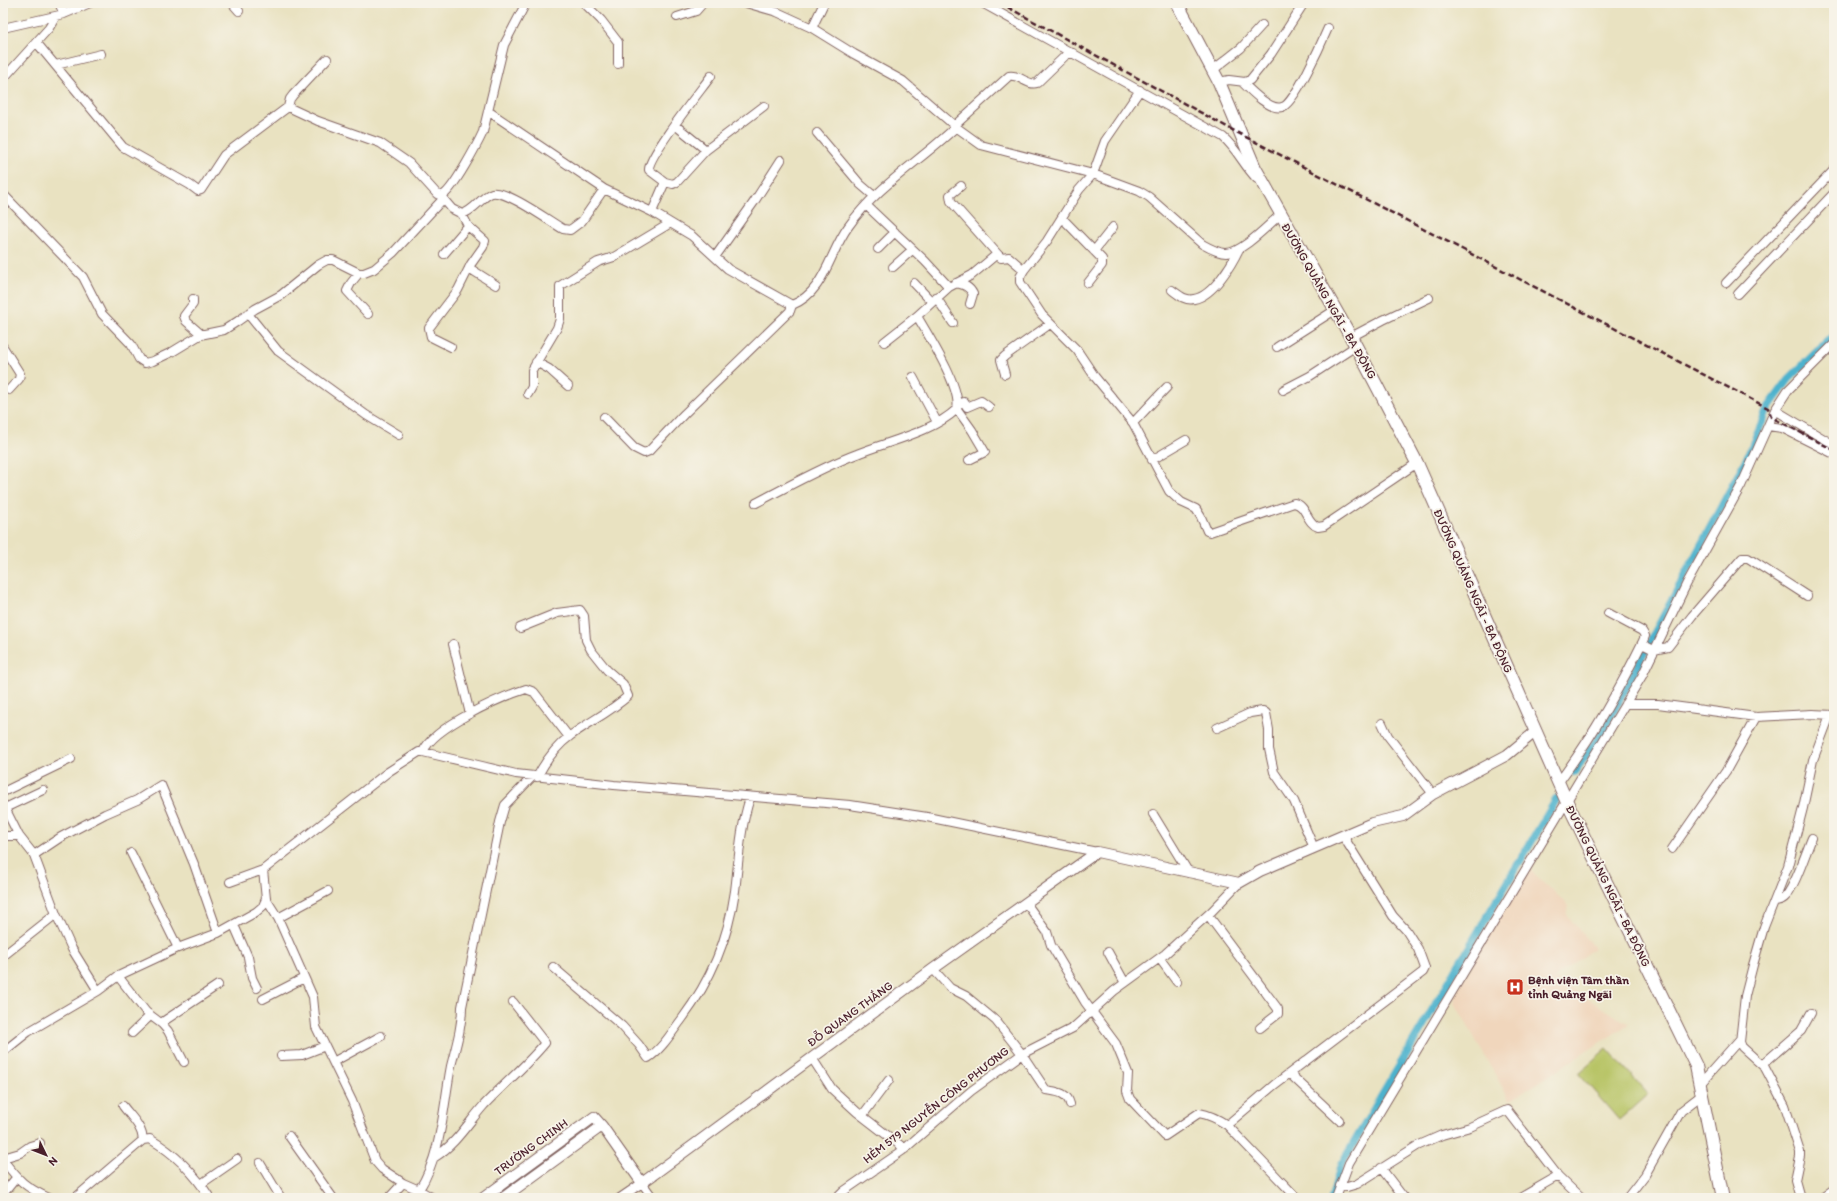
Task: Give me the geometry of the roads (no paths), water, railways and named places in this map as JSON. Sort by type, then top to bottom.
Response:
[{"type":"main road","name":"ĐƯỜNG QUẢNG NGÃI - BA ĐỘNG","points":[[1178,3],[1219,82],[1254,168],[1267,188],[1280,215],[1354,342],[1417,463],[1558,783],[1696,1066],[1702,1088],[1723,1198]]},
{"type":"street","points":[[3,79],[60,15],[59,3]]},
{"type":"street","points":[[3,28],[60,15],[90,3]]},
{"type":"street","points":[[232,3],[239,11]]},
{"type":"street","points":[[3,194],[83,277],[102,314],[131,344],[136,356],[145,363],[154,361],[172,352],[190,340],[202,335],[224,330],[281,295],[318,265],[327,260],[333,260],[359,273],[364,273],[374,269],[393,253],[450,187],[477,144],[483,132],[504,45],[526,3]]},
{"type":"street","points":[[584,3],[601,20],[618,42],[618,64]]},
{"type":"street","points":[[677,16],[696,12],[703,3]]},
{"type":"street","points":[[746,3],[777,12],[812,28],[854,54],[903,81],[955,126],[981,145],[1093,174],[1138,191],[1149,198],[1202,244],[1212,249],[1226,253],[1239,248],[1280,215]]},
{"type":"street","points":[[812,28],[824,3]]},
{"type":"street","points":[[982,3],[1223,137],[1229,142],[1246,166],[1267,188]]},
{"type":"street","points":[[1219,82],[1229,80],[1246,82],[1250,80],[1304,3]]},
{"type":"street","points":[[1213,70],[1241,48],[1262,25]]},
{"type":"street","points":[[1242,82],[1274,107],[1282,108],[1286,106],[1300,85],[1328,28]]},
{"type":"street","points":[[36,42],[123,147],[198,191],[202,190],[224,154],[288,107],[290,99],[293,95],[327,59]]},
{"type":"street","points":[[488,111],[604,189],[652,212],[669,224],[692,236],[739,276],[792,305],[801,302],[816,287],[835,253],[846,229],[874,196],[955,126],[1009,76],[1016,76],[1033,84],[1037,83],[1066,55],[1073,53]]},
{"type":"street","points":[[56,65],[101,54]]},
{"type":"street","points":[[711,76],[660,146],[649,167],[649,170],[665,182],[673,184],[677,182],[706,150],[764,106]]},
{"type":"street","points":[[1140,90],[1104,142],[1093,174],[1079,190],[1038,253],[1024,270],[1020,277],[1020,282],[1050,324],[1077,350],[1095,377],[1133,423],[1169,491],[1182,502],[1196,510],[1202,517],[1207,531],[1210,532],[1294,503],[1299,504],[1303,508],[1310,522],[1315,526],[1324,526],[1417,463]]},
{"type":"street","points":[[288,107],[318,121],[380,143],[409,163],[452,209],[462,214],[462,217],[468,226],[485,241],[458,290],[429,328],[431,337],[451,347]]},
{"type":"street","points":[[675,125],[706,150]]},
{"type":"street","points":[[817,133],[860,184],[874,196]]},
{"type":"street","points":[[715,257],[781,160]]},
{"type":"street","points":[[1726,283],[1834,170]]},
{"type":"street","points":[[652,212],[665,182]]},
{"type":"street","points":[[961,186],[950,195],[951,201],[1001,258],[1009,257],[1024,270]]},
{"type":"street","points":[[462,214],[470,210],[489,194],[500,193],[524,204],[563,229],[570,230],[582,221],[604,189]]},
{"type":"street","points":[[1738,294],[1834,193]]},
{"type":"street","points":[[866,205],[912,250],[952,285],[965,285],[970,289],[973,294],[970,304]]},
{"type":"street","points":[[1062,218],[1103,262],[1088,283]]},
{"type":"street","points":[[528,394],[532,388],[532,370],[560,319],[560,286],[598,262],[614,257],[669,224]]},
{"type":"street","points":[[444,254],[468,226]]},
{"type":"street","points":[[1094,251],[1113,227]]},
{"type":"street","points":[[878,249],[895,232]]},
{"type":"street","points":[[1172,290],[1182,298],[1187,299],[1194,299],[1202,296],[1226,272],[1239,248]]},
{"type":"street","points":[[893,267],[912,250]]},
{"type":"street","points":[[884,342],[917,316],[952,285],[972,275],[997,254]]},
{"type":"street","points":[[469,268],[496,285]]},
{"type":"street","points":[[359,273],[351,282],[348,291],[368,314]]},
{"type":"street","points":[[914,283],[934,300],[953,323]]},
{"type":"street","points":[[1283,390],[1310,376],[1383,320],[1429,298]]},
{"type":"street","points":[[193,299],[193,304],[184,316],[186,320],[202,335]]},
{"type":"street","points":[[604,417],[634,448],[644,453],[649,451],[684,414],[790,311],[792,305]]},
{"type":"street","points":[[1277,347],[1335,310]]},
{"type":"street","points":[[248,314],[278,351],[366,415],[399,435]]},
{"type":"street","points":[[917,316],[939,353],[953,386],[958,407],[985,452],[969,460]]},
{"type":"street","points":[[1005,374],[1001,360],[1050,324]]},
{"type":"street","points":[[1558,783],[1573,763],[1605,711],[1648,647],[1687,583],[1741,486],[1775,410],[1788,390],[1834,344]]},
{"type":"street","points":[[3,346],[20,374],[19,379],[10,390]]},
{"type":"street","points":[[536,362],[549,370],[568,386]]},
{"type":"street","points":[[913,377],[937,422]]},
{"type":"street","points":[[1133,423],[1167,387]]},
{"type":"street","points":[[756,503],[858,453],[924,430],[964,402],[967,407],[981,401],[989,407]]},
{"type":"street","points":[[1775,410],[1834,445]]},
{"type":"street","points":[[1768,426],[1782,428],[1834,454]]},
{"type":"street","points":[[1152,460],[1186,440]]},
{"type":"street","points":[[1648,647],[1668,647],[1692,616],[1742,558],[1748,558],[1807,596]]},
{"type":"street","points":[[420,1190],[427,1178],[435,1157],[452,1066],[462,1024],[462,1006],[500,822],[505,805],[535,776],[546,760],[569,737],[618,705],[628,696],[623,684],[607,670],[591,650],[586,640],[584,616],[580,610],[557,613],[520,628]]},
{"type":"street","points":[[1336,1198],[1348,1163],[1566,800],[1626,704],[1648,647],[1642,631],[1608,613]]},
{"type":"street","points":[[453,644],[470,714]]},
{"type":"street","points":[[423,752],[430,740],[470,714],[516,692],[526,689],[530,690],[549,710],[569,737]]},
{"type":"street","points":[[1626,704],[1658,704],[1756,717],[1812,714],[1832,715],[1813,760],[1788,866],[1753,965],[1745,996],[1740,1039],[1742,1047],[1763,1066],[1785,1106],[1800,1152],[1795,1180],[1800,1198]]},
{"type":"street","points":[[1217,728],[1250,713],[1263,711],[1266,713],[1269,730],[1269,748],[1274,772],[1294,801],[1314,848]]},
{"type":"street","points":[[1672,849],[1726,771],[1756,717]]},
{"type":"street","points":[[1382,723],[1388,736],[1433,794]]},
{"type":"street","name":"HẺM 579 NGUYỄN CÔNG PHƯƠNG","points":[[837,1198],[905,1149],[971,1091],[1022,1054],[1073,1028],[1114,991],[1160,959],[1239,883],[1260,871],[1372,823],[1403,816],[1433,794],[1506,755],[1535,732]]},
{"type":"street","points":[[230,882],[263,870],[388,772],[419,752],[423,752],[476,766],[516,774],[750,798],[850,805],[927,817],[1239,883]]},
{"type":"street","points":[[3,792],[71,759]]},
{"type":"street","points":[[34,855],[60,837],[136,800],[161,785],[194,864],[218,933]]},
{"type":"street","points":[[43,790],[4,806],[19,836],[34,855],[56,914],[72,949],[98,991]]},
{"type":"street","points":[[553,967],[622,1026],[639,1045],[648,1058],[652,1056],[695,1002],[703,989],[724,945],[735,891],[743,819],[750,798]]},
{"type":"street","points":[[1153,814],[1189,872]]},
{"type":"street","points":[[3,836],[19,836]]},
{"type":"street","points":[[1227,1125],[1274,1085],[1423,972],[1425,968],[1418,949],[1406,930],[1393,916],[1343,836]]},
{"type":"street","points":[[1775,901],[1781,900],[1786,896],[1812,838]]},
{"type":"street","name":"ĐỖ QUANG THẮNG","points":[[620,1198],[933,969],[1097,852]]},
{"type":"street","points":[[131,853],[178,948]]},
{"type":"street","points":[[263,870],[266,899],[278,918],[313,998],[316,1026],[352,1101],[375,1161],[382,1169],[403,1183],[420,1190],[433,1198]]},
{"type":"street","points":[[278,918],[328,890]]},
{"type":"street","points":[[3,1052],[28,1032],[98,991],[118,976],[178,948],[218,933],[234,925],[256,912],[263,906],[266,899]]},
{"type":"street","points":[[1026,903],[1047,932],[1052,945],[1085,1002],[1116,1044],[1128,1073],[1126,1090],[1130,1099],[1165,1136],[1198,1113],[1208,1114],[1227,1125],[1297,1198]]},
{"type":"street","points":[[3,956],[56,914]]},
{"type":"street","points":[[1208,914],[1278,1009],[1278,1014],[1260,1028]]},
{"type":"street","points":[[234,925],[248,957],[252,978],[257,988]]},
{"type":"street","points":[[1108,952],[1125,984]]},
{"type":"street","points":[[1160,959],[1177,982]]},
{"type":"street","points":[[933,969],[950,988],[966,996],[996,1021],[1022,1054],[1046,1090],[1062,1093],[1069,1098],[1070,1104]]},
{"type":"street","points":[[118,976],[150,1016],[161,1023],[168,1031],[184,1062]]},
{"type":"street","points":[[263,999],[304,978]]},
{"type":"street","points":[[161,1023],[218,985]]},
{"type":"street","points":[[435,1157],[447,1150],[483,1107],[529,1062],[545,1044],[513,1002]]},
{"type":"street","points":[[1763,1066],[1801,1031],[1811,1013]]},
{"type":"street","points":[[132,1033],[150,1016]]},
{"type":"street","points":[[333,1062],[381,1036]]},
{"type":"street","points":[[1627,1198],[1645,1175],[1681,1111],[1702,1088],[1740,1039]]},
{"type":"street","points":[[281,1056],[302,1056],[326,1046]]},
{"type":"street","points":[[812,1058],[832,1089],[862,1116],[905,1149]]},
{"type":"street","points":[[1290,1074],[1339,1120]]},
{"type":"street","points":[[862,1116],[889,1080]]},
{"type":"street","points":[[123,1106],[143,1132],[143,1140]]},
{"type":"street","points":[[1340,1186],[1347,1187],[1357,1184],[1417,1146],[1442,1135],[1470,1127],[1507,1110],[1558,1176],[1581,1198]]},
{"type":"street","name":"TRƯỜNG CHINH","points":[[483,1198],[594,1117],[602,1126],[503,1198]]},
{"type":"street","points":[[602,1126],[653,1198]]},
{"type":"street","points":[[289,1136],[333,1198]]},
{"type":"street","points":[[75,1198],[143,1140],[150,1139],[179,1161],[201,1184],[210,1198]]},
{"type":"street","points":[[40,1143],[30,1146],[20,1153],[3,1159],[16,1178],[30,1189],[49,1198]]},
{"type":"street","points":[[201,1184],[237,1159]]},
{"type":"street","points":[[260,1163],[281,1198]]},
{"type":"street","points":[[1381,1168],[1404,1198]]},
{"type":"street","points":[[1520,1198],[1558,1176]]},
{"type":"street","points":[[3,1194],[16,1178]]},
{"type":"street","points":[[389,1198],[403,1183]]},
{"type":"street","points":[[1822,1198],[1834,1189]]},
{"type":"waterway","points":[[1574,772],[1603,731],[1747,458],[1768,408],[1789,379],[1834,335]]},
{"type":"waterway","points":[[1332,1198],[1341,1165],[1556,800]]},
{"type":"railway","points":[[1000,3],[1240,134],[1768,408],[1771,417],[1834,450]]},
{"type":"place","name":"Bệnh viện Tâm thần tỉnh Quảng Ngãi","points":[[1515,987]]}]
